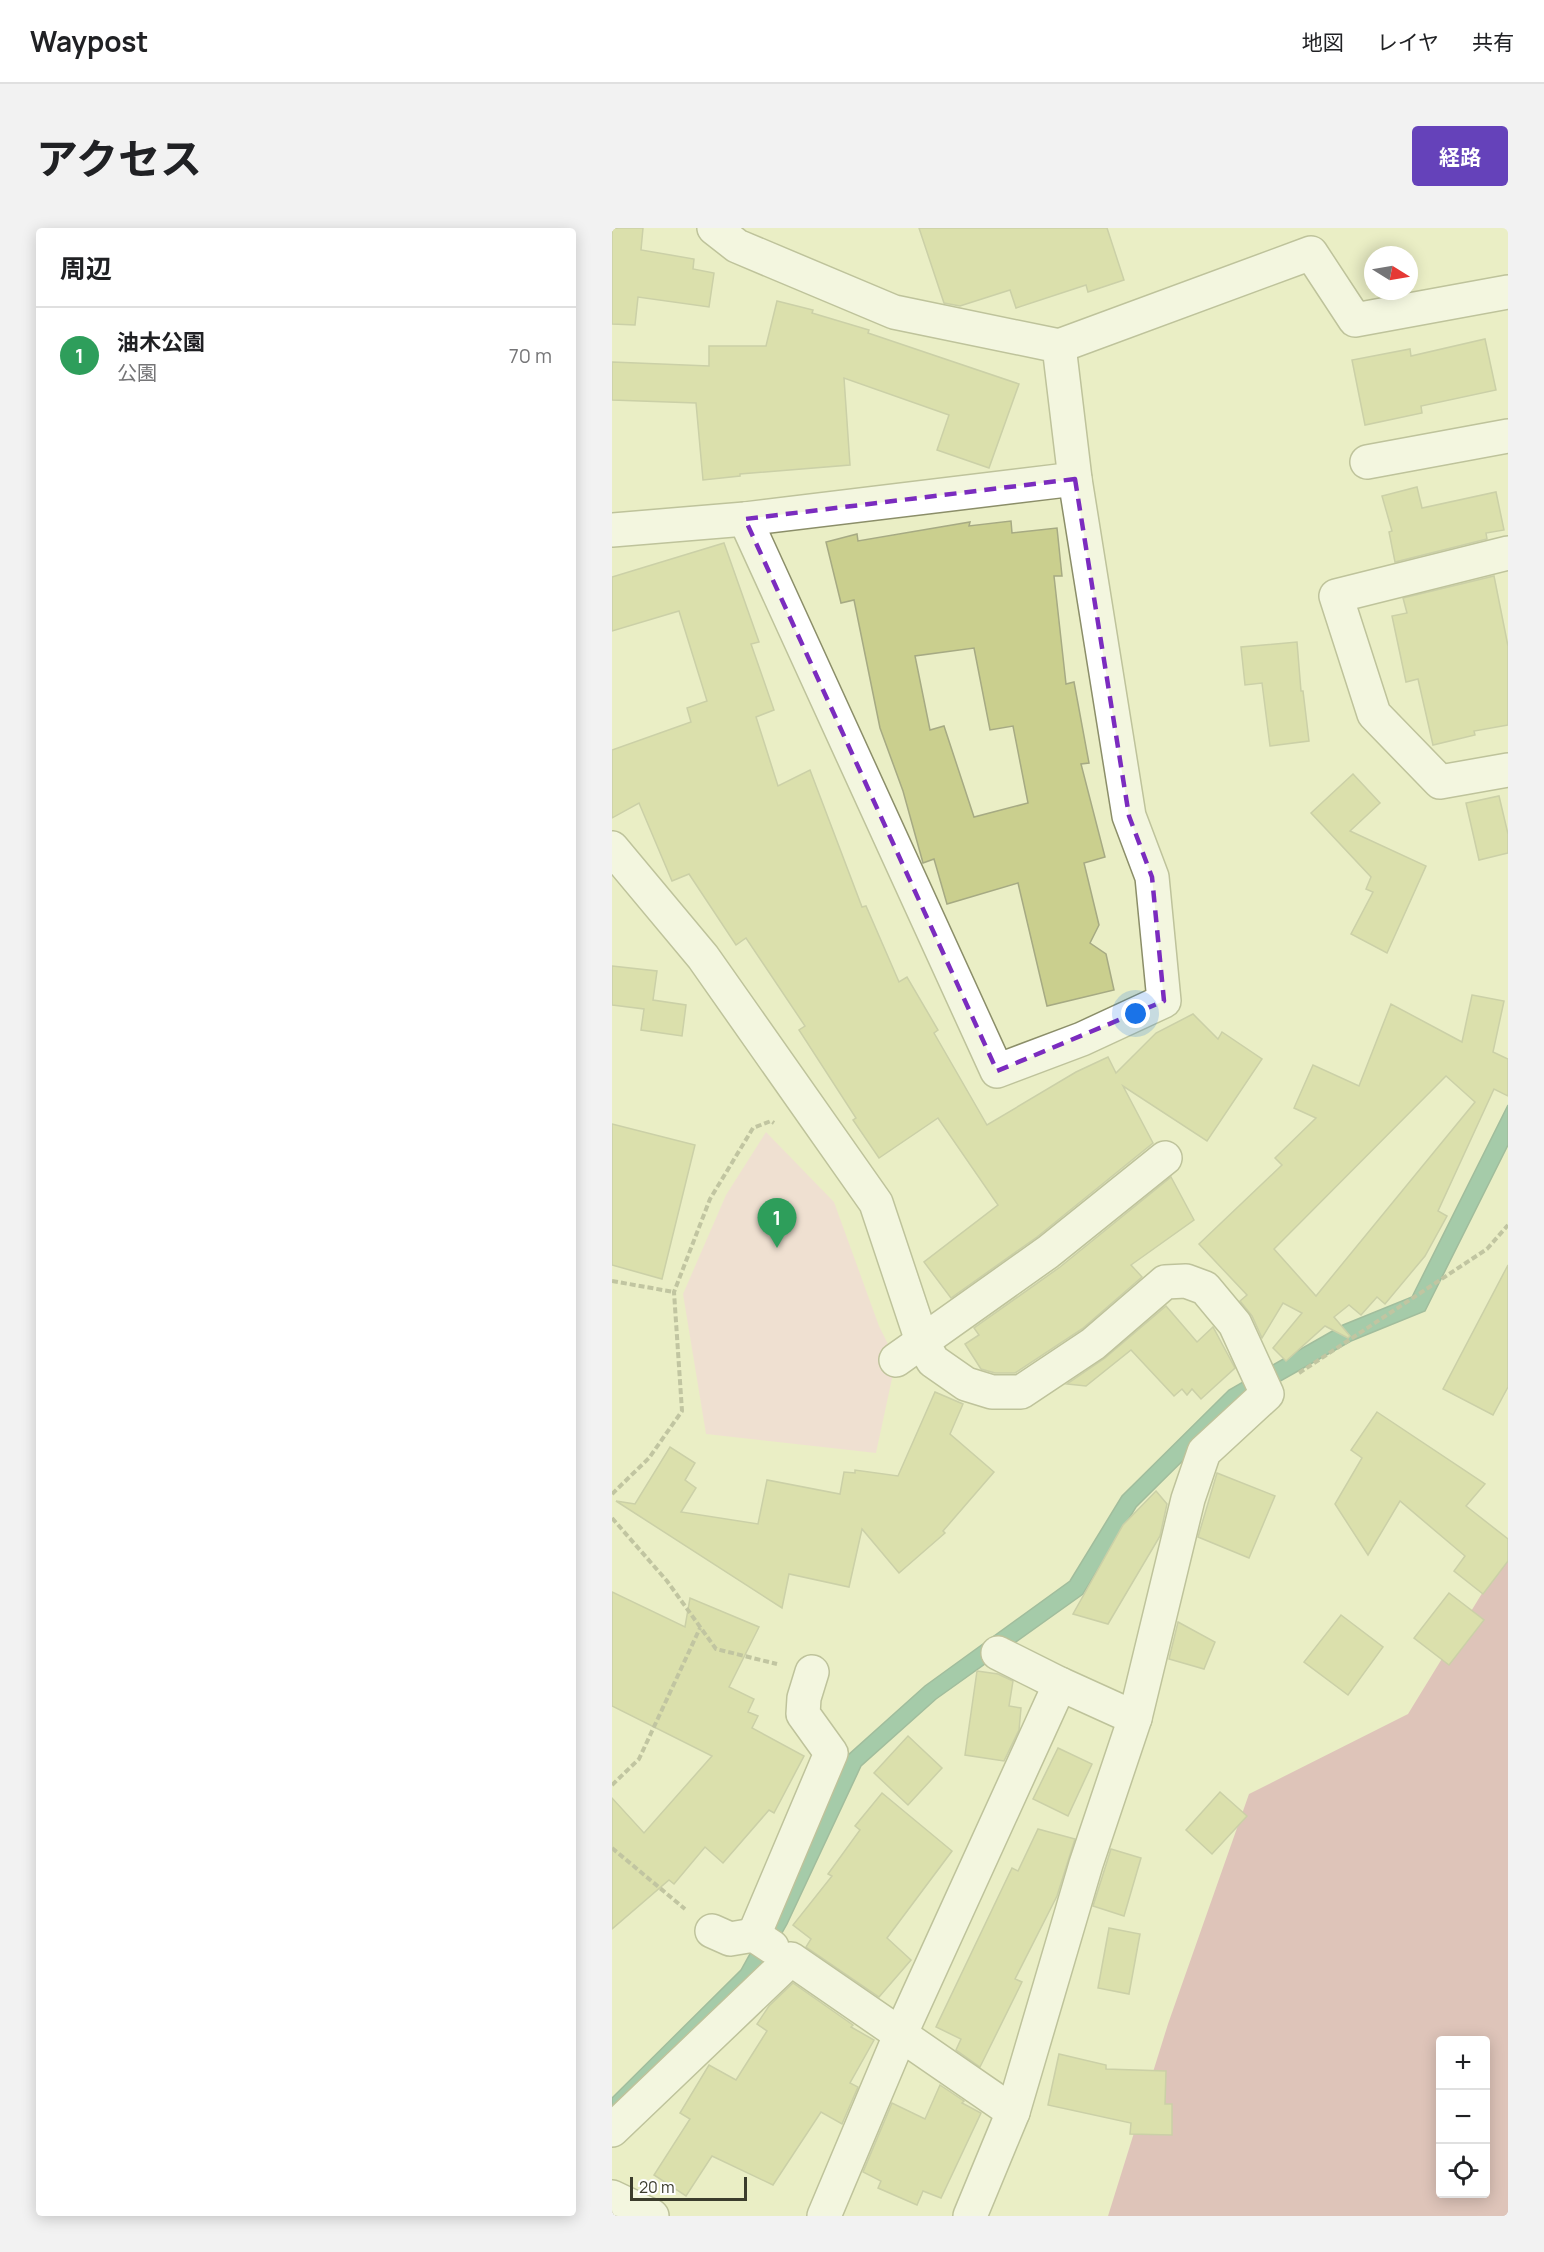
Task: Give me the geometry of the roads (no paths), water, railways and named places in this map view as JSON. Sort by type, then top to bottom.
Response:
[{"type":"street","points":[[734,234],[894,312],[1059,346],[1317,241],[1355,320],[1508,292]]},
{"type":"street","points":[[745,519],[997,1071],[1082,1039],[1164,1001],[1152,877],[1129,816],[1075,479],[1059,346]]},
{"type":"street","points":[[1367,462],[1508,436]]},
{"type":"street","points":[[612,530],[745,519],[1075,479]]},
{"type":"street","points":[[1508,553],[1336,596],[1374,714],[1415,757],[1440,782],[1508,770]]},
{"type":"street","points":[[612,848],[703,957],[876,1203],[910,1352]]},
{"type":"street","points":[[910,1352],[1048,1252],[1165,1158]]},
{"type":"street","points":[[910,1352],[933,1361],[966,1384],[992,1392],[1021,1392],[1093,1344],[1165,1282],[1186,1281],[1204,1288],[1235,1324],[1267,1394],[1204,1452],[1188,1499],[1135,1718],[1086,1864],[1013,2112],[970,2216]]},
{"type":"street","points":[[998,1653],[1135,1718]]},
{"type":"street","points":[[754,1935],[831,1753],[803,1714],[804,1698],[812,1672]]},
{"type":"street","points":[[824,2216],[901,2033],[1060,1684]]},
{"type":"street","points":[[712,1931],[730,1939],[754,1935],[901,2033],[1013,2112]]},
{"type":"street","points":[[612,2130],[791,1959]]},
{"type":"street","points":[[612,2197],[652,2216]]},
{"type":"water","points":[[1508,1105],[1508,1145],[1425,1311],[1351,1341],[1240,1404],[1136,1507],[1083,1594],[936,1699],[861,1766],[787,1924],[755,1981],[612,2122],[612,2098],[741,1970],[771,1916],[847,1756],[925,1686],[1070,1581],[1122,1496],[1229,1390],[1343,1325],[1412,1297]]},
{"type":"place","name":"油木公園","points":[[777,1248]]}]
